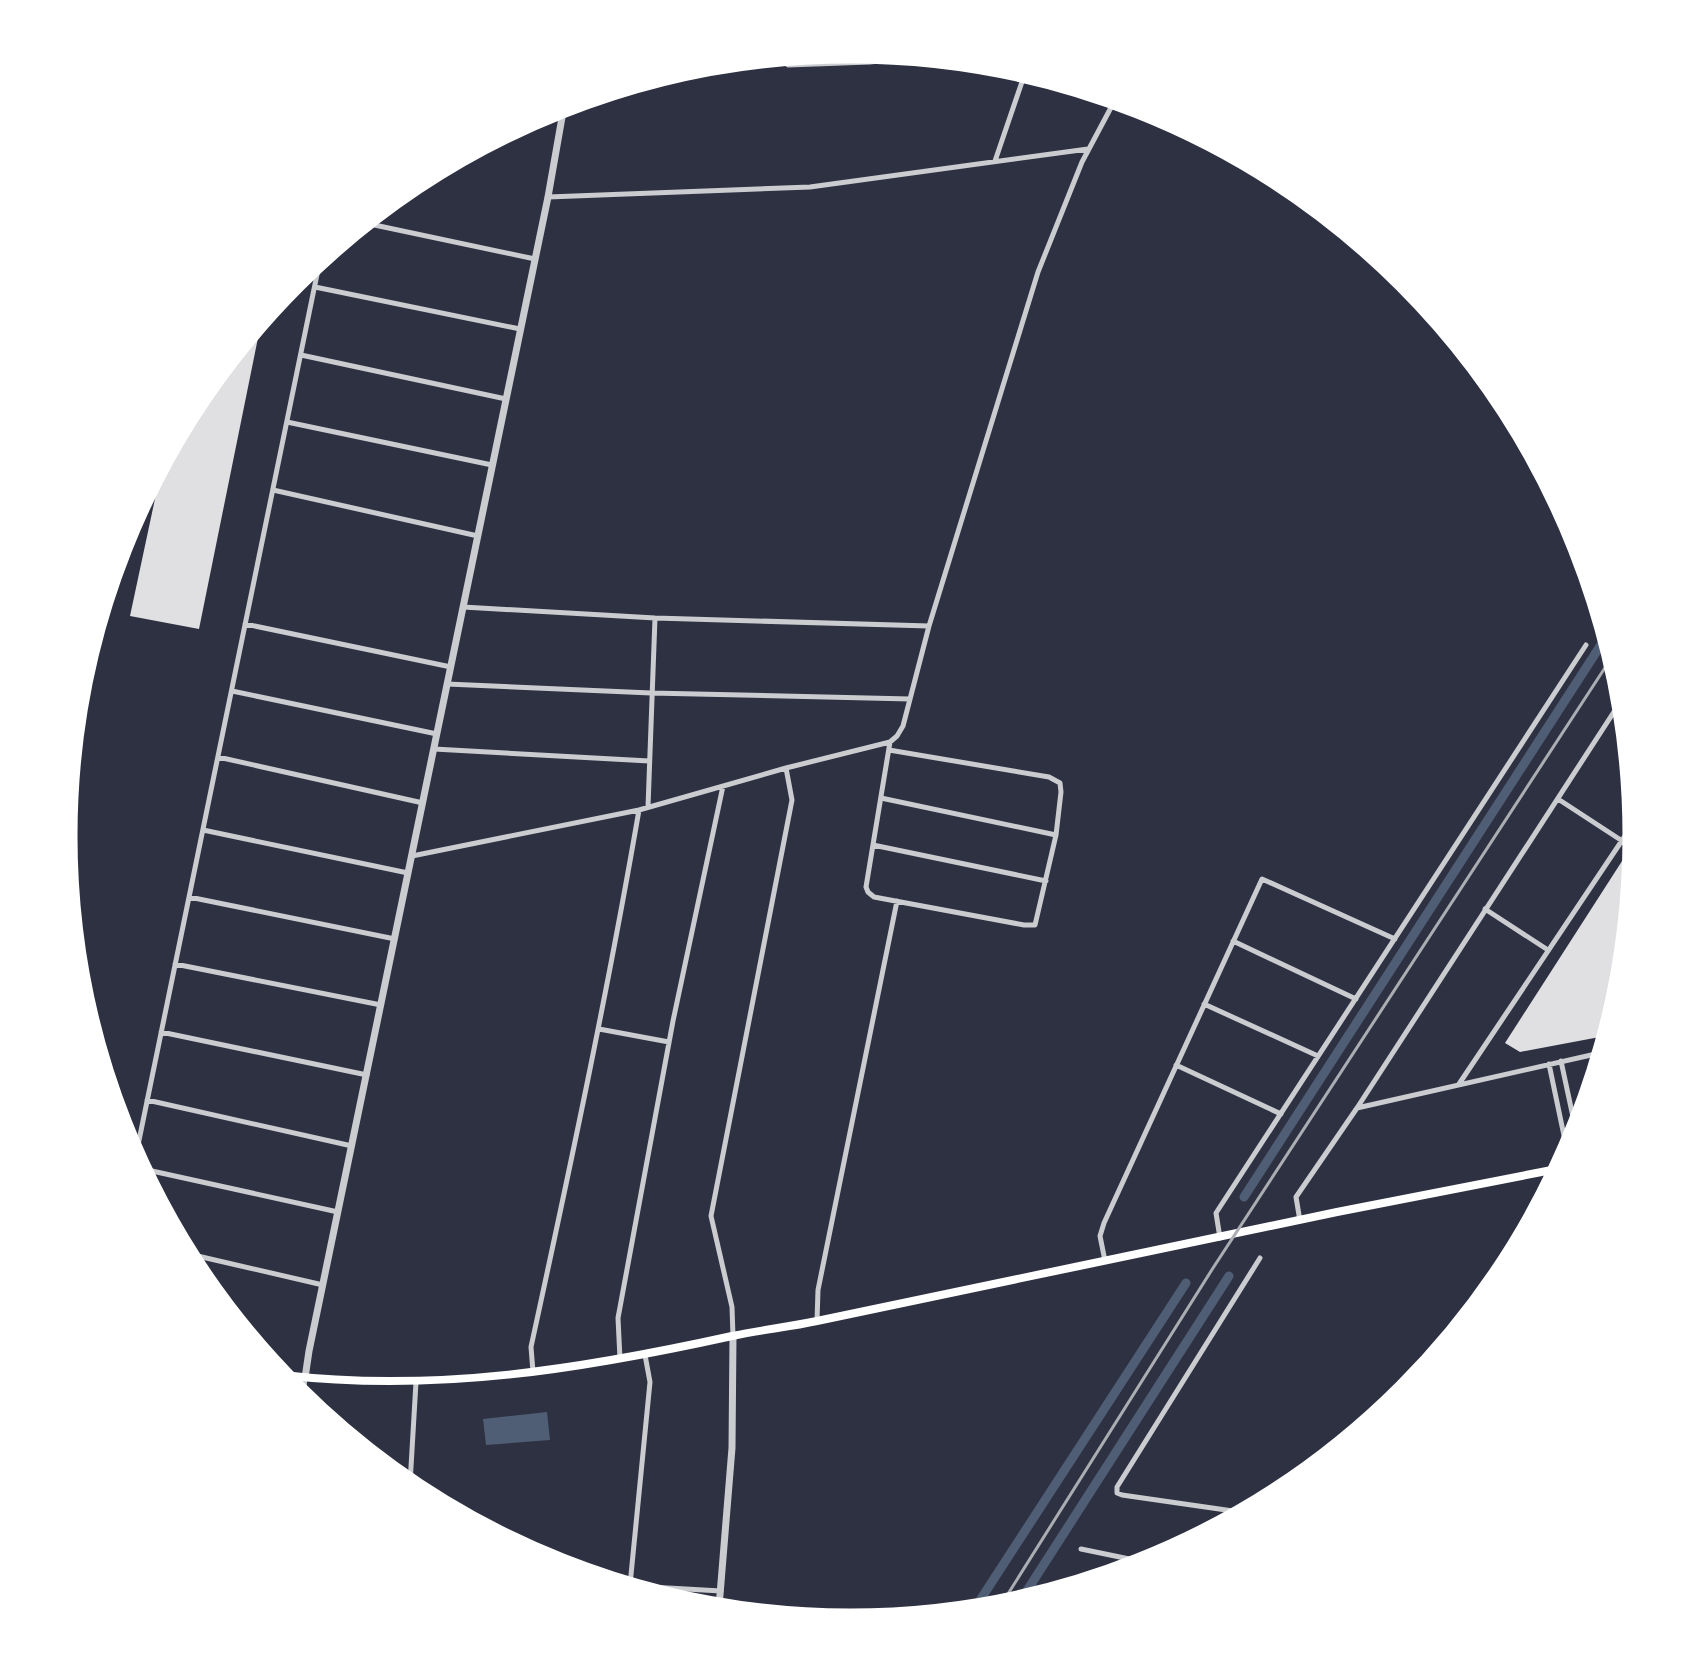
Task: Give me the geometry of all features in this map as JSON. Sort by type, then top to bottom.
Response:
[{"type":"highway","points":[[297,1377],[416,1382],[533,1374],[645,1355],[817,1321],[1337,1212],[1547,1171]]},
{"type":"street","points":[[788,65],[863,62]]},
{"type":"street","points":[[995,161],[1021,81]]},
{"type":"street","points":[[888,750],[1057,780],[1060,783],[1056,835],[1035,925],[874,897],[866,887],[888,750],[890,742],[903,726],[929,626],[1038,272],[1088,149],[1111,107]]},
{"type":"street","points":[[304,1384],[309,1351],[548,197],[562,117]]},
{"type":"street","points":[[548,197],[810,187],[1088,149]]},
{"type":"street","points":[[374,225],[535,259]]},
{"type":"street","points":[[139,1141],[317,275]]},
{"type":"street","points":[[315,287],[520,329]]},
{"type":"street","points":[[301,355],[506,399]]},
{"type":"street","points":[[287,422],[492,465]]},
{"type":"street","points":[[273,490],[478,536]]},
{"type":"street","points":[[463,607],[655,618],[929,626]]},
{"type":"street","points":[[648,807],[655,618]]},
{"type":"street","points":[[245,624],[451,667]]},
{"type":"street","points":[[1220,1238],[1216,1213],[1586,645]]},
{"type":"street","points":[[447,684],[651,693],[910,699]]},
{"type":"street","points":[[232,691],[437,734]]},
{"type":"street","points":[[1300,1221],[1296,1197],[1357,1108],[1614,713]]},
{"type":"street","points":[[412,856],[639,810],[786,768],[890,742]]},
{"type":"street","points":[[434,749],[649,761]]},
{"type":"street","points":[[218,757],[423,803]]},
{"type":"street","points":[[720,1598],[732,1448],[733,1336],[732,1307],[711,1216],[792,800],[786,768]]},
{"type":"street","points":[[620,1359],[618,1318],[669,1042],[723,786]]},
{"type":"street","points":[[881,798],[1056,835]]},
{"type":"street","points":[[1459,1084],[1623,842],[1558,799]]},
{"type":"street","points":[[533,1374],[531,1347],[599,1029],[639,810]]},
{"type":"street","points":[[203,830],[408,873]]},
{"type":"street","points":[[873,845],[1046,881]]},
{"type":"street","points":[[1105,1261],[1100,1236],[1104,1223],[1262,879],[1395,939]]},
{"type":"street","points":[[189,897],[395,939]]},
{"type":"street","points":[[817,1321],[818,1290],[897,901]]},
{"type":"street","points":[[1485,909],[1548,950]]},
{"type":"street","points":[[1233,941],[1356,999]]},
{"type":"street","points":[[175,964],[381,1005]]},
{"type":"street","points":[[1204,1004],[1318,1056]]},
{"type":"street","points":[[599,1029],[669,1042]]},
{"type":"street","points":[[161,1032],[367,1075]]},
{"type":"street","points":[[1357,1108],[1592,1055]]},
{"type":"street","points":[[1560,1061],[1572,1113]]},
{"type":"street","points":[[1549,1064],[1564,1135]]},
{"type":"street","points":[[1176,1065],[1281,1113]]},
{"type":"street","points":[[147,1100],[352,1146]]},
{"type":"street","points":[[153,1171],[338,1212]]},
{"type":"street","points":[[200,1257],[323,1285]]},
{"type":"street","points":[[1229,1510],[1122,1495],[1117,1493],[1117,1487],[1260,1258]]},
{"type":"street","points":[[633,1578],[650,1382],[645,1355]]},
{"type":"street","points":[[411,1472],[416,1382]]},
{"type":"street","points":[[1081,1549],[1126,1558]]},
{"type":"street","points":[[668,1587],[721,1591]]},
{"type":"water","points":[[547,1412],[550,1440],[486,1445],[483,1419]]},
{"type":"building","points":[[258,337],[199,629],[130,616],[156,492],[206,405]]},
{"type":"building","points":[[1623,859],[1617,937],[1598,1037],[1520,1052],[1505,1043]]},
{"type":"waterway","points":[[1244,1197],[1600,646]]},
{"type":"waterway","points":[[1029,1588],[1229,1276]]},
{"type":"waterway","points":[[981,1598],[1186,1283]]},
{"type":"railway","points":[[1008,1593],[1213,1268],[1605,667]]}]
